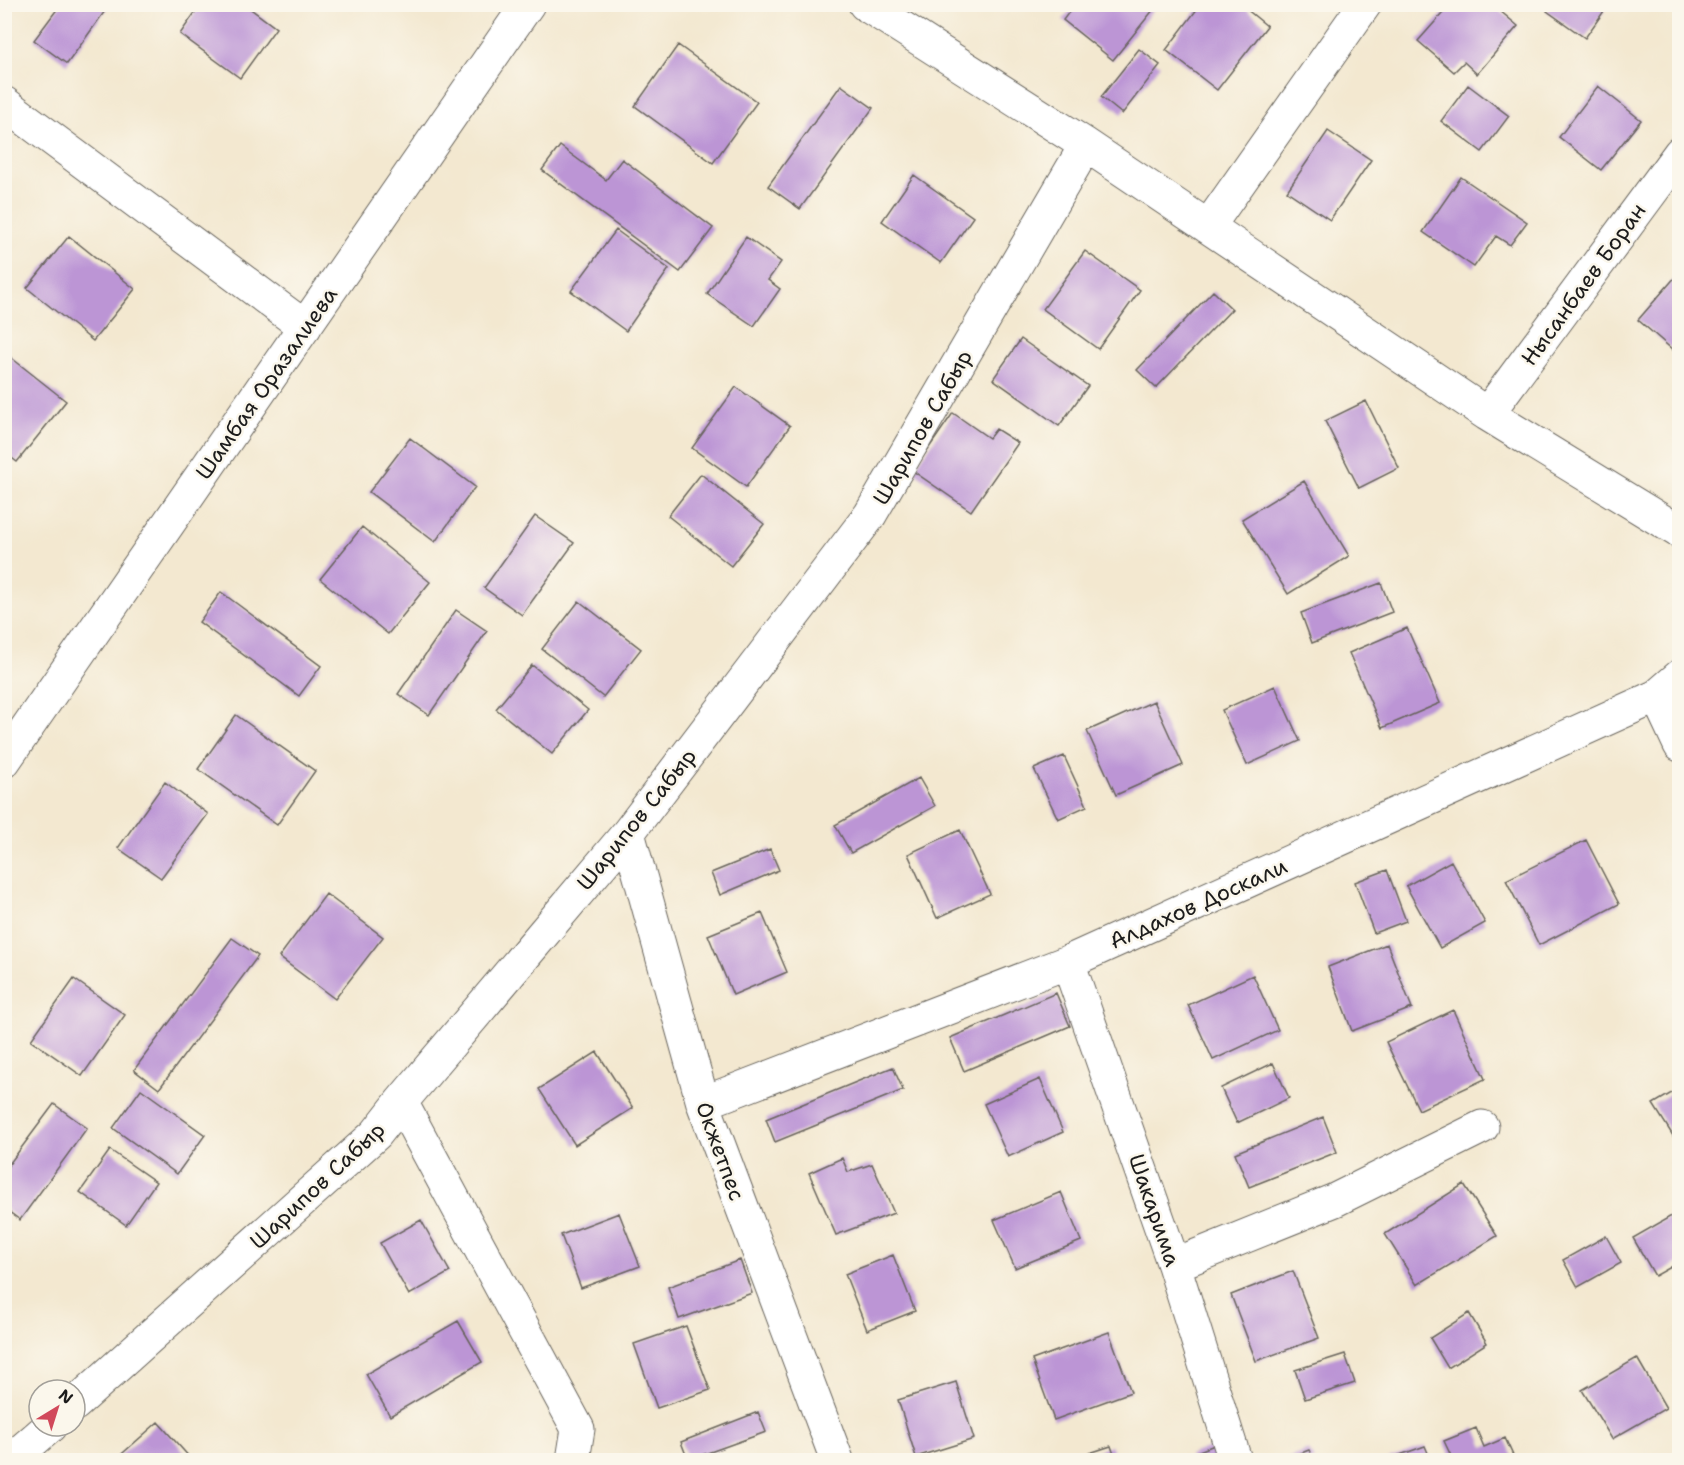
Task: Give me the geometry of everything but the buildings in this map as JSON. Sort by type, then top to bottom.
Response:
[{"type":"street","name":"Шамбая Оразалиева","points":[[4,761],[528,4]]},
{"type":"street","points":[[865,4],[1086,145],[1487,414],[1680,532]]},
{"type":"street","points":[[1208,227],[1353,9]]},
{"type":"street","points":[[4,103],[305,327]]},
{"type":"street","name":"Шарипов Сабыр","points":[[87,1393],[376,1134],[628,833],[870,515],[1086,145]]},
{"type":"street","name":"Нысанбаев Боран","points":[[1487,414],[1680,153]]},
{"type":"street","points":[[1668,686],[1680,745]]},
{"type":"street","name":"Алдахов Доскали","points":[[703,1103],[1068,962],[1668,686]]},
{"type":"street","name":"Окжетпес","points":[[628,833],[703,1103],[837,1461]]},
{"type":"street","name":"Шакарима","points":[[1068,962],[1174,1265],[1235,1461]]},
{"type":"street","points":[[401,1102],[578,1430],[573,1461]]},
{"type":"street","points":[[1174,1265],[1335,1200],[1482,1127]]},
{"type":"street","points":[[11,1461],[37,1438]]}]
